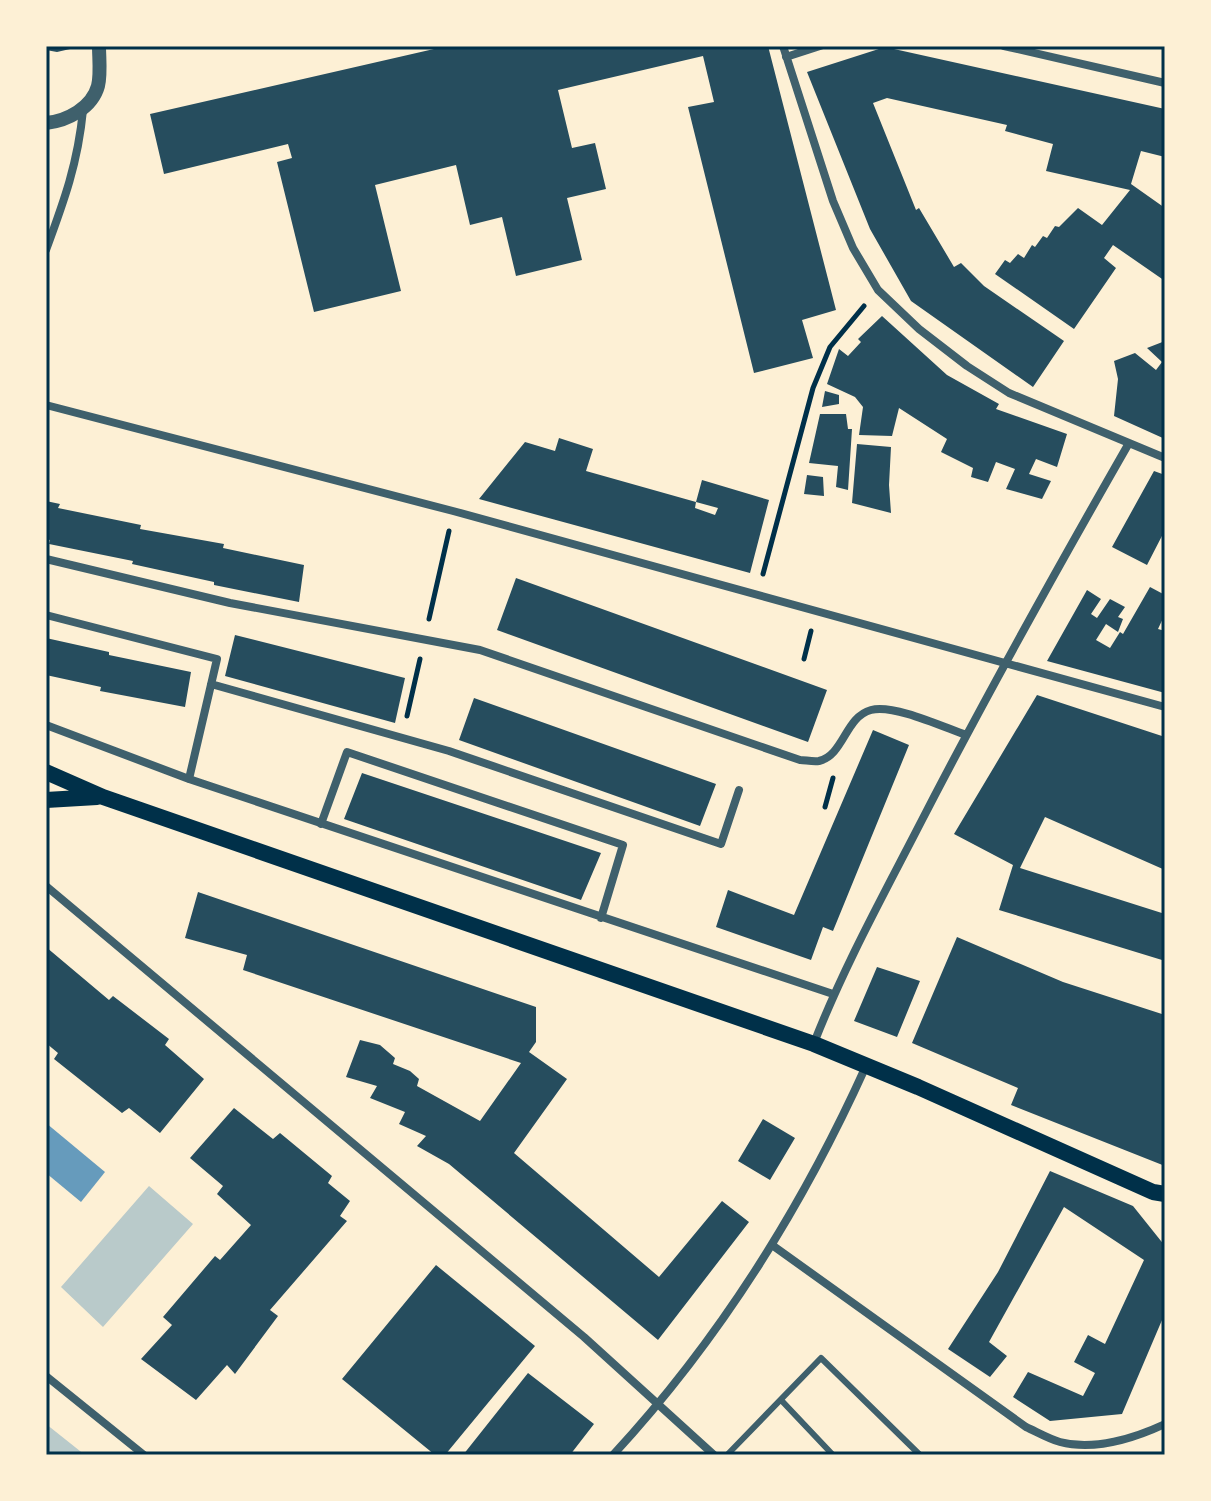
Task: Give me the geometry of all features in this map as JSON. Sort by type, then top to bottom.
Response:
[{"type":"main road","points":[[46,772],[103,797],[814,1044],[1161,1197]]},
{"type":"main road","points":[[46,800],[103,797]]},
{"type":"street","points":[[46,250],[74,174],[83,110],[98,88],[99,46]]},
{"type":"street","points":[[783,46],[833,201],[853,248],[878,290],[919,329],[1009,393],[1165,458]]},
{"type":"street","points":[[786,57],[820,46]]},
{"type":"street","points":[[1004,46],[1165,83]]},
{"type":"street","points":[[46,123],[83,110]]},
{"type":"street","points":[[46,405],[453,511],[1165,707]]},
{"type":"street","points":[[814,1044],[833,994],[966,735],[1129,443]]},
{"type":"street","points":[[46,559],[230,603],[480,650],[800,760],[820,761],[834,750],[853,720],[871,710],[892,710],[966,735]]},
{"type":"street","points":[[46,615],[217,659],[189,779]]},
{"type":"street","points":[[211,684],[402,737],[721,844],[739,790]]},
{"type":"street","points":[[46,725],[189,779],[833,994]]},
{"type":"street","points":[[321,824],[347,752],[361,756],[623,845],[601,918]]},
{"type":"street","points":[[46,886],[572,1327],[714,1455]]},
{"type":"street","points":[[613,1455],[659,1405],[744,1291],[834,1136],[866,1065]]},
{"type":"street","points":[[772,1245],[1026,1427],[1062,1443],[1101,1444],[1144,1435],[1165,1424]]},
{"type":"street","points":[[46,1376],[144,1455]]},
{"type":"lane","points":[[727,1455],[821,1358],[920,1455]]},
{"type":"lane","points":[[781,1400],[833,1455]]},
{"type":"path","points":[[757,594],[819,374],[830,347],[878,290]]},
{"type":"path","points":[[425,639],[453,511]]},
{"type":"path","points":[[402,737],[420,658]]},
{"type":"path","points":[[825,807],[833,777]]},
{"type":"shaded area","points":[[149,1186],[193,1224],[103,1327],[61,1287]]},
{"type":"shaded area","points":[[46,1424],[85,1455],[46,1455]]},
{"type":"water","points":[[46,1123],[105,1172],[81,1202],[46,1173]]},
{"type":"building","points":[[46,46],[70,46],[70,49],[57,52],[46,50]]},
{"type":"building","points":[[447,46],[768,46],[836,310],[802,320],[813,358],[754,373],[688,107],[714,102],[703,56],[558,90],[572,148],[595,143],[606,189],[567,198],[582,260],[516,276],[502,217],[470,225],[456,165],[375,185],[401,291],[314,312],[277,162],[292,158],[288,144],[164,174],[150,114]]},
{"type":"building","points":[[885,47],[1165,109],[1165,157],[1141,151],[1131,184],[1165,208],[1165,281],[1113,245],[1104,258],[1116,268],[1074,329],[995,274],[1005,260],[1010,263],[1018,254],[1024,258],[1032,245],[1035,247],[1043,236],[1047,238],[1055,226],[1059,227],[1078,208],[1102,225],[1130,190],[1046,171],[1053,144],[1005,131],[1007,125],[887,98],[873,103],[916,210],[919,208],[954,267],[961,263],[984,286],[1064,341],[1033,387],[911,301],[870,229],[807,72]]},
{"type":"building","points":[[882,316],[947,375],[999,404],[996,409],[1067,434],[1057,467],[1036,459],[1029,474],[1051,481],[1042,499],[1006,489],[1015,469],[996,462],[988,482],[971,477],[973,468],[941,452],[947,439],[899,408],[892,436],[859,435],[863,407],[855,397],[827,384],[839,349],[848,356],[861,342],[858,339]]},
{"type":"building","points":[[1165,341],[1165,439],[1114,416],[1118,379],[1114,361],[1135,353],[1156,370],[1162,362],[1147,348]]},
{"type":"building","points":[[825,391],[839,395],[839,404],[822,407]]},
{"type":"building","points":[[820,414],[846,414],[848,429],[852,429],[848,490],[836,487],[838,466],[809,463]]},
{"type":"building","points":[[559,438],[593,449],[586,471],[696,502],[702,480],[769,500],[750,573],[479,499],[525,442],[555,451]],"holes":[[[696,502],[718,508],[715,515],[695,508]]]},
{"type":"building","points":[[857,444],[891,447],[891,513],[852,503]]},
{"type":"building","points":[[1154,471],[1165,475],[1165,530],[1147,565],[1112,547]]},
{"type":"building","points":[[807,475],[823,477],[824,496],[804,494]]},
{"type":"building","points":[[46,501],[60,504],[58,508],[141,525],[140,529],[224,544],[223,548],[304,565],[299,602],[214,585],[214,582],[132,564],[133,561],[49,544],[50,540],[46,539]]},
{"type":"building","points":[[516,578],[827,690],[808,742],[497,630]]},
{"type":"building","points":[[1150,587],[1165,595],[1165,614],[1158,629],[1165,631],[1165,693],[1047,661],[1087,590],[1101,599],[1091,614],[1097,618],[1110,599],[1125,607],[1118,617],[1123,619],[1118,632],[1106,624],[1096,640],[1110,648],[1120,632],[1123,634]]},
{"type":"building","points":[[235,635],[405,678],[395,723],[225,676]]},
{"type":"building","points":[[46,638],[191,672],[185,707],[100,691],[101,687],[46,675]]},
{"type":"building","points":[[1037,695],[1165,737],[1165,870],[1045,817],[1020,868],[1165,914],[1165,952],[1162,960],[999,910],[1013,865],[954,834]]},
{"type":"building","points":[[474,698],[716,784],[700,826],[459,740]]},
{"type":"building","points":[[873,730],[909,745],[833,931],[823,927],[811,960],[716,927],[728,890],[794,915]]},
{"type":"building","points":[[362,773],[601,853],[581,900],[344,819]]},
{"type":"building","points":[[198,892],[536,1007],[536,1042],[529,1052],[567,1079],[514,1153],[659,1277],[722,1201],[749,1222],[658,1340],[449,1164],[417,1146],[426,1136],[399,1124],[405,1112],[370,1098],[377,1086],[346,1077],[360,1040],[380,1045],[395,1058],[393,1064],[410,1071],[419,1079],[417,1086],[480,1121],[521,1063],[243,970],[247,955],[185,938]]},
{"type":"building","points":[[957,937],[1063,982],[1165,1015],[1165,1166],[1011,1105],[1018,1088],[912,1043]]},
{"type":"building","points":[[46,947],[109,1000],[113,996],[169,1039],[165,1045],[204,1079],[160,1133],[129,1108],[122,1113],[54,1059],[58,1053],[46,1043]]},
{"type":"building","points":[[877,967],[920,981],[897,1037],[854,1021]]},
{"type":"building","points":[[234,1108],[273,1139],[280,1133],[332,1176],[328,1183],[350,1201],[340,1216],[347,1221],[270,1310],[278,1316],[235,1374],[227,1365],[196,1400],[141,1359],[172,1325],[163,1317],[215,1256],[220,1260],[251,1225],[217,1194],[223,1186],[190,1158]]},
{"type":"building","points":[[763,1119],[795,1138],[770,1180],[738,1161]]},
{"type":"building","points":[[1050,1171],[1133,1206],[1165,1246],[1165,1313],[1122,1414],[1050,1421],[1013,1397],[1028,1372],[1083,1396],[1095,1373],[1074,1362],[1088,1335],[1105,1344],[1144,1260],[1064,1207],[989,1342],[1007,1356],[990,1377],[948,1349],[998,1272]]},
{"type":"building","points":[[436,1265],[535,1346],[445,1455],[435,1455],[342,1379]]},
{"type":"building","points":[[528,1373],[594,1424],[570,1455],[463,1455]]}]
